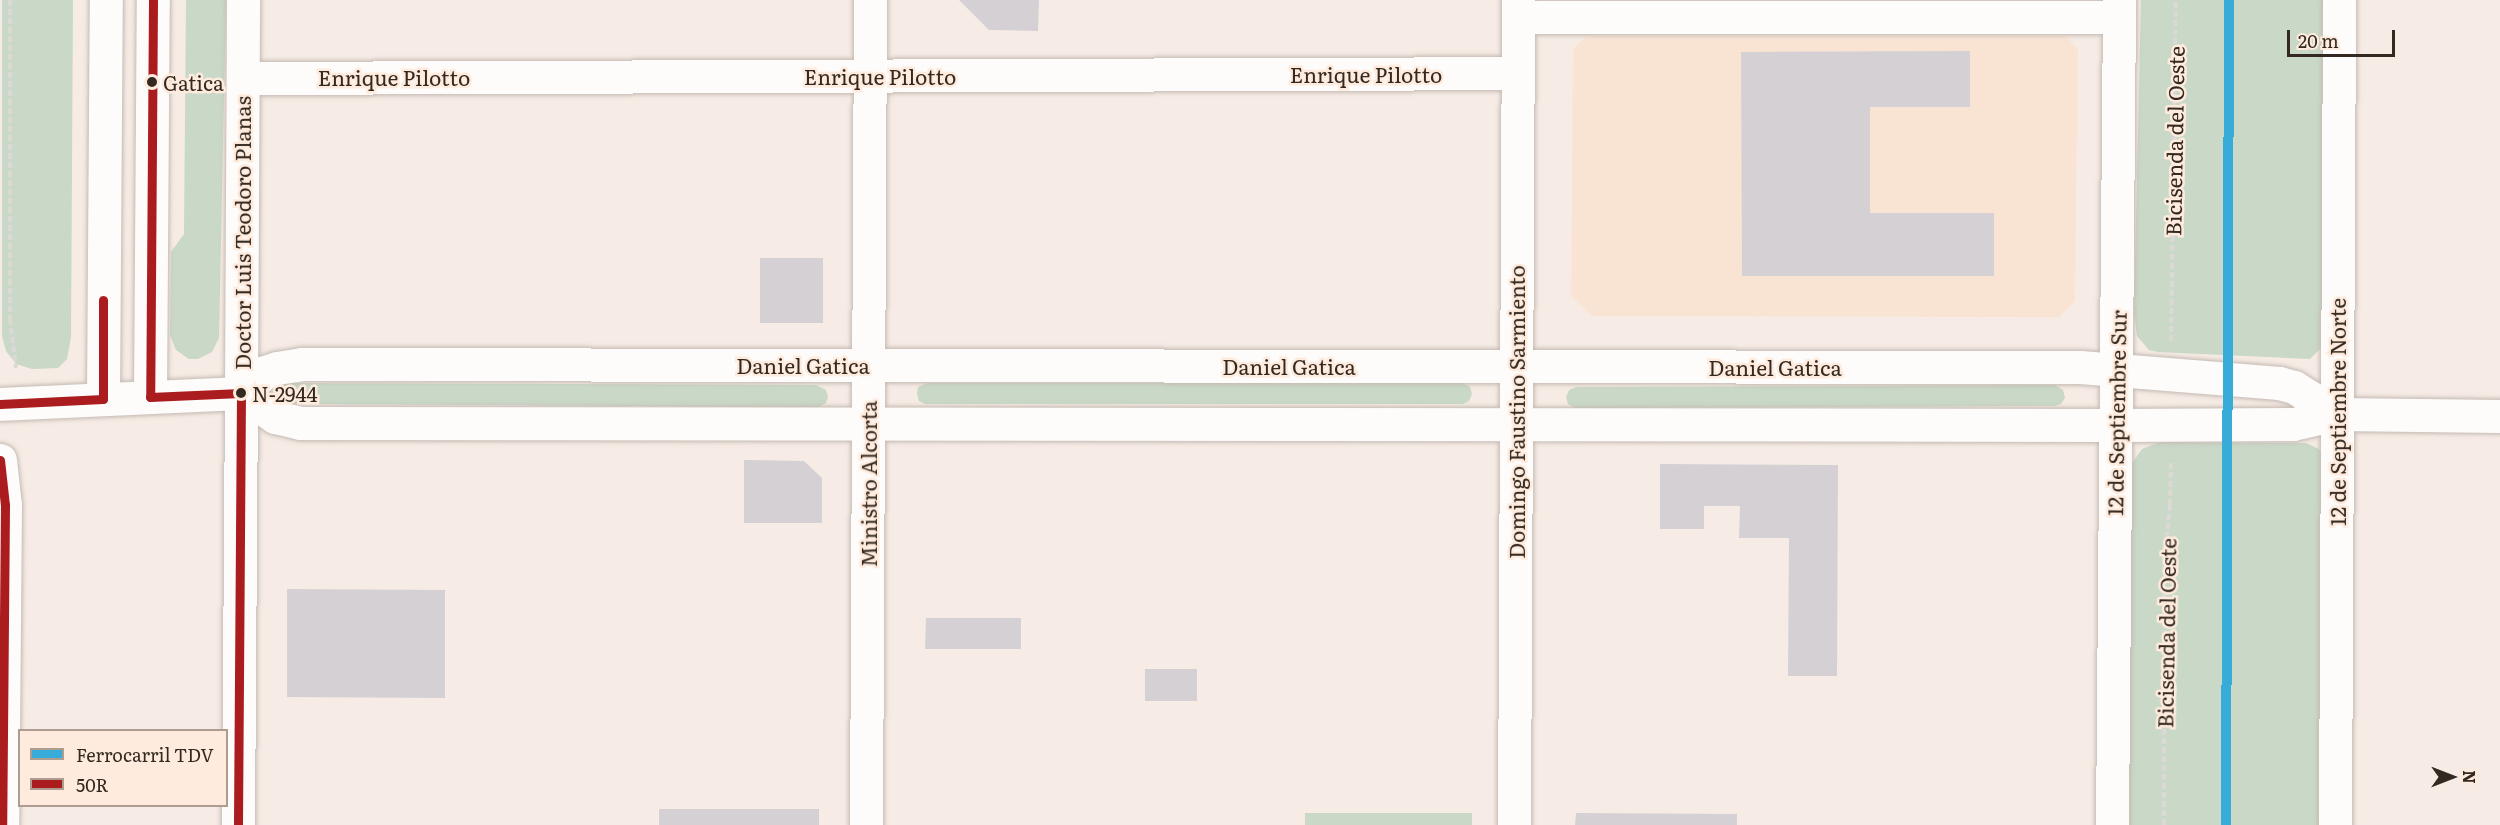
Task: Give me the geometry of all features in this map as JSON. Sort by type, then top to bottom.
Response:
[{"type":"main road","points":[[103,399],[106,0]]},
{"type":"main road","points":[[150,397],[153,0]]},
{"type":"main road","name":"Doctor Luis Teodoro Planas","points":[[238,825],[243,0]]},
{"type":"main road","name":"Ministro Alcorta","points":[[866,825],[870,0]]},
{"type":"main road","name":"12 de Septiembre Norte","points":[[2335,825],[2339,0]]},
{"type":"main road","points":[[1518,9],[2119,9]]},
{"type":"main road","name":"Domingo Faustino Sarmiento","points":[[1514,825],[1518,9]]},
{"type":"main road","name":"12 de Septiembre Sur","points":[[2112,825],[2119,9]]},
{"type":"main road","name":"Enrique Pilotto","points":[[243,78],[1518,73]]},
{"type":"main road","name":"Daniel Gatica","points":[[241,393],[265,372],[290,365],[2116,369],[2279,383],[2294,387],[2337,414]]},
{"type":"main road","points":[[0,404],[241,393],[275,417],[300,423],[2116,425],[2292,424],[2337,414],[2500,416]]},
{"type":"main road","points":[[0,460],[4,505],[2,825]]},
{"type":"path","points":[[10,0],[10,319],[16,364]]},
{"type":"path","name":"Bicisenda del Oeste","points":[[2171,353],[2176,0]]},
{"type":"path","name":"Bicisenda del Oeste","points":[[2164,825],[2164,565],[2170,505],[2171,453]]},
{"type":"shaded area","points":[[1586,36],[2065,36],[2078,49],[2075,301],[2059,317],[1592,316],[1571,296],[1573,49]]},
{"type":"green space","points":[[2,0],[73,0],[71,337],[67,359],[58,368],[32,369],[16,364],[6,351],[2,336]]},
{"type":"green space","points":[[186,0],[226,0],[219,338],[212,352],[198,359],[189,359],[176,350],[170,335],[171,252],[184,234]]},
{"type":"green space","points":[[2141,0],[2324,0],[2322,347],[2310,359],[2158,352],[2149,350],[2137,336],[2134,313]]},
{"type":"green space","points":[[281,383],[816,385],[826,390],[828,397],[826,403],[819,407],[282,404],[274,397],[273,390]]},
{"type":"green space","points":[[928,383],[1463,383],[1470,387],[1472,394],[1469,401],[1463,404],[925,404],[919,401],[918,387]]},
{"type":"green space","points":[[2055,385],[2063,390],[2065,398],[2061,404],[2055,406],[1575,408],[1568,404],[1566,397],[1569,390],[1576,387]]},
{"type":"green space","points":[[2160,442],[2306,443],[2319,449],[2322,455],[2322,825],[2126,825],[2130,466],[2142,449]]},
{"type":"green space","points":[[1305,813],[1472,813],[1472,825],[1305,825]]},
{"type":"building","points":[[959,0],[1039,0],[1038,31],[989,30]]},
{"type":"building","points":[[1970,51],[1970,107],[1870,107],[1870,213],[1994,213],[1994,276],[1742,276],[1741,52]]},
{"type":"building","points":[[760,258],[823,258],[823,323],[760,323]]},
{"type":"building","points":[[744,460],[804,461],[822,478],[822,523],[744,523]]},
{"type":"building","points":[[1660,464],[1838,465],[1837,676],[1788,676],[1789,538],[1739,538],[1740,506],[1704,506],[1704,529],[1660,529]]},
{"type":"building","points":[[287,589],[445,590],[445,698],[287,697]]},
{"type":"building","points":[[926,618],[1021,618],[1021,649],[925,649]]},
{"type":"building","points":[[1145,669],[1197,669],[1197,701],[1145,701]]},
{"type":"building","points":[[659,809],[819,809],[819,825],[659,825]]},
{"type":"building","points":[[1576,813],[1737,814],[1737,825],[1575,825]]},
{"type":"rail line","name":"TDV","points":[[2226,825],[2229,0]]},
{"type":"transit line","name":"50R","points":[[153,0],[150,397],[241,393],[238,825]]},
{"type":"transit line","name":"50R","points":[[0,404],[103,399],[103,300]]},
{"type":"transit line","name":"50R","points":[[0,460],[5,505],[2,825]]},
{"type":"place","name":"Gatica","points":[[152,82]]},
{"type":"place","name":"N-2944","points":[[241,393]]}]
